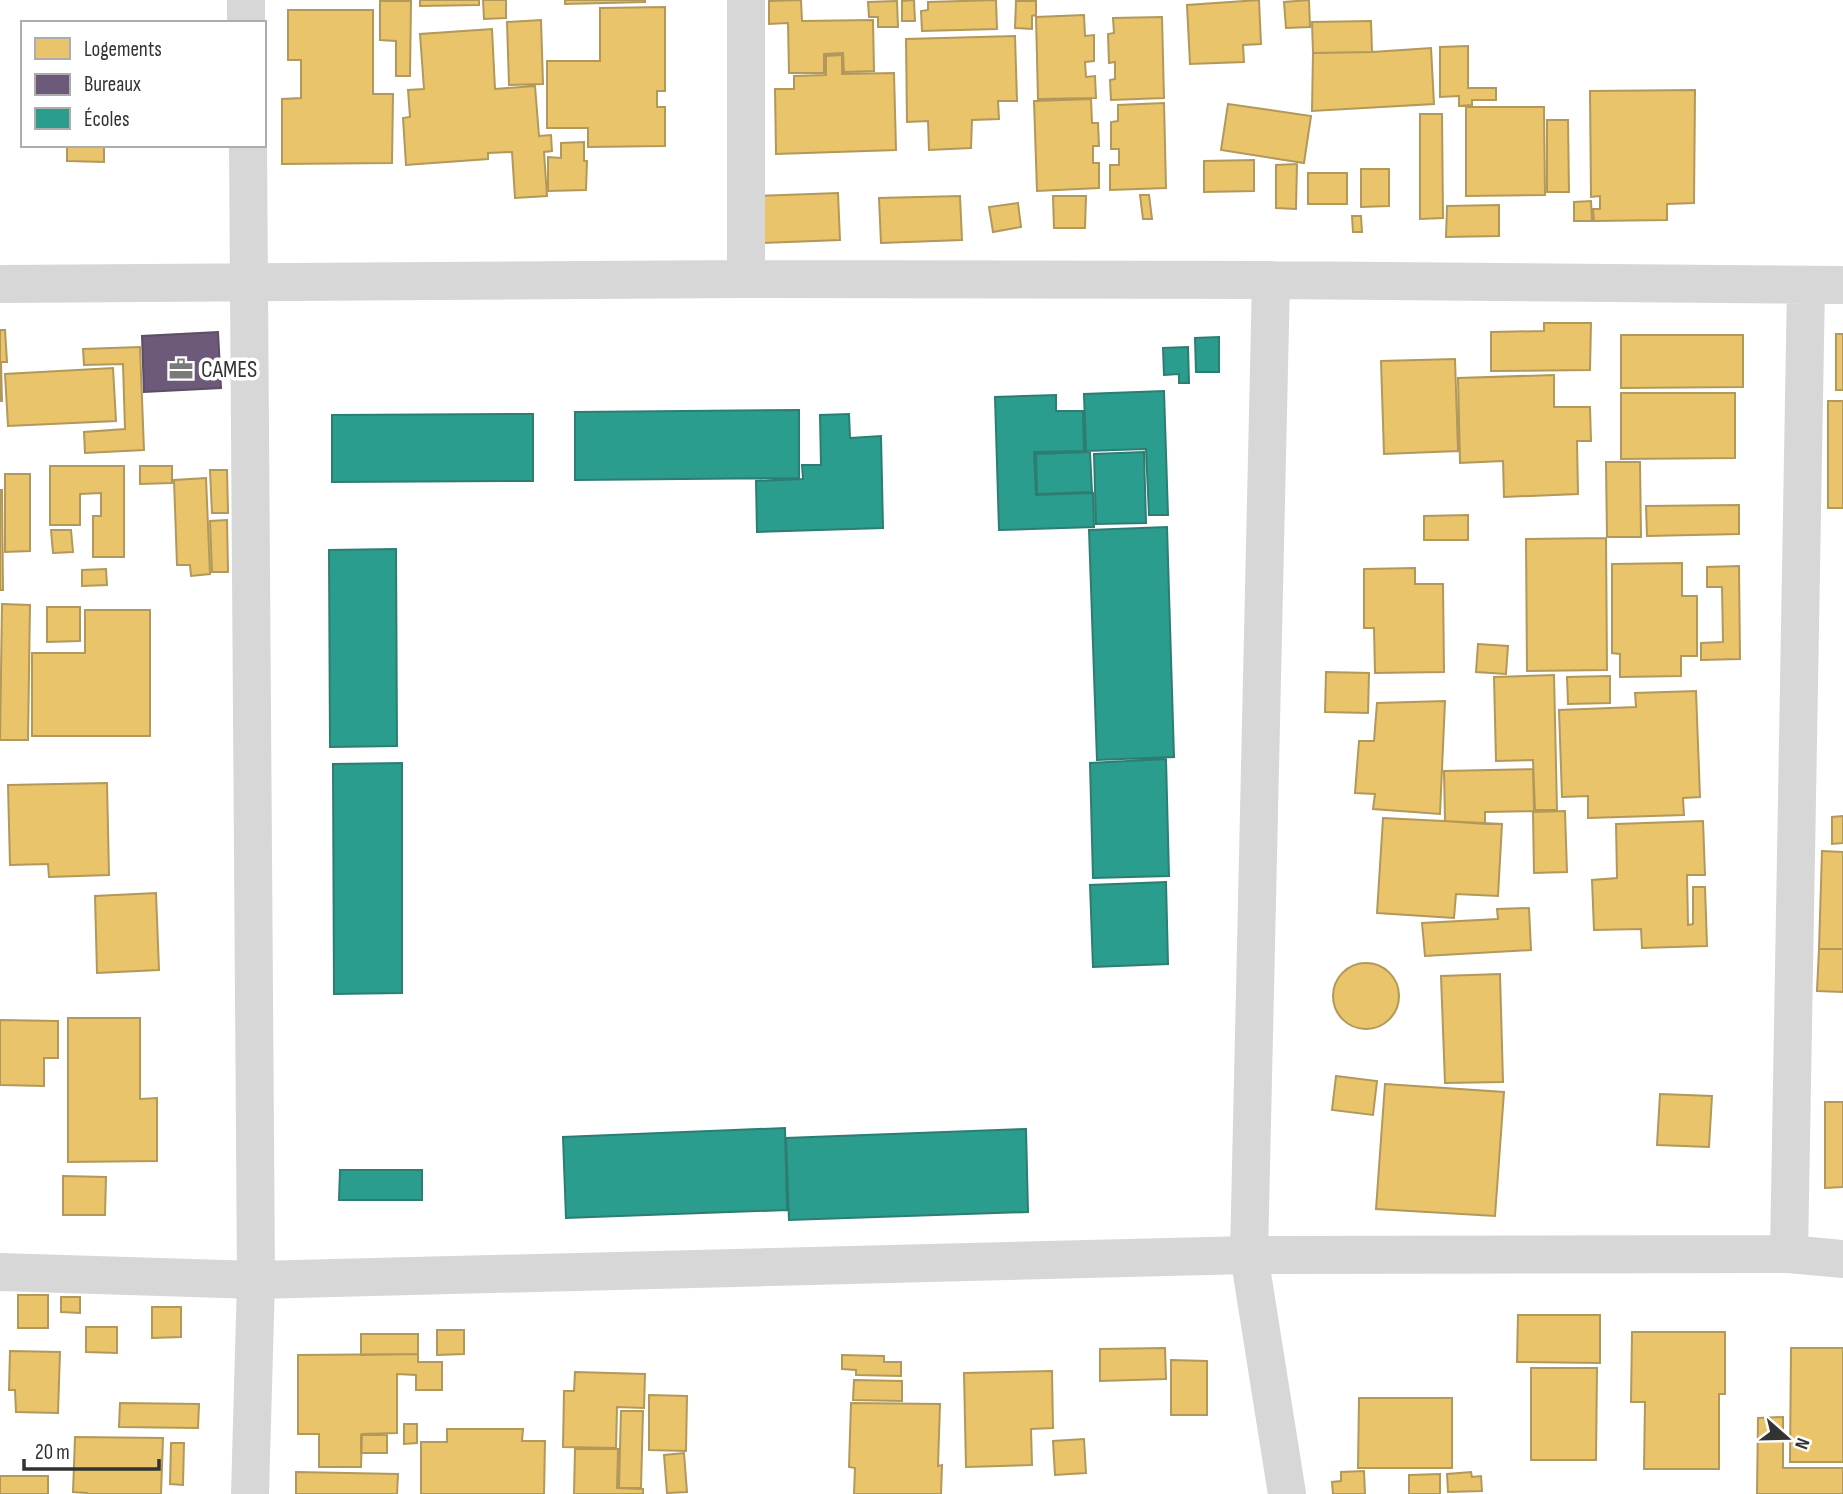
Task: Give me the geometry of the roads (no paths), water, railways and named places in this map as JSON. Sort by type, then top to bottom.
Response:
[{"type":"street","points":[[246,0],[246,21]]},
{"type":"street","points":[[746,0],[746,279]]},
{"type":"street","points":[[248,147],[256,1280],[250,1494]]},
{"type":"street","points":[[0,284],[746,279],[1825,285],[1789,1254]]},
{"type":"street","points":[[1271,281],[1249,1255],[1287,1494]]},
{"type":"street","points":[[0,1272],[256,1280],[1249,1255],[1789,1254],[1843,1259]]},
{"type":"place","name":"CAMES","points":[[181,369]]}]
